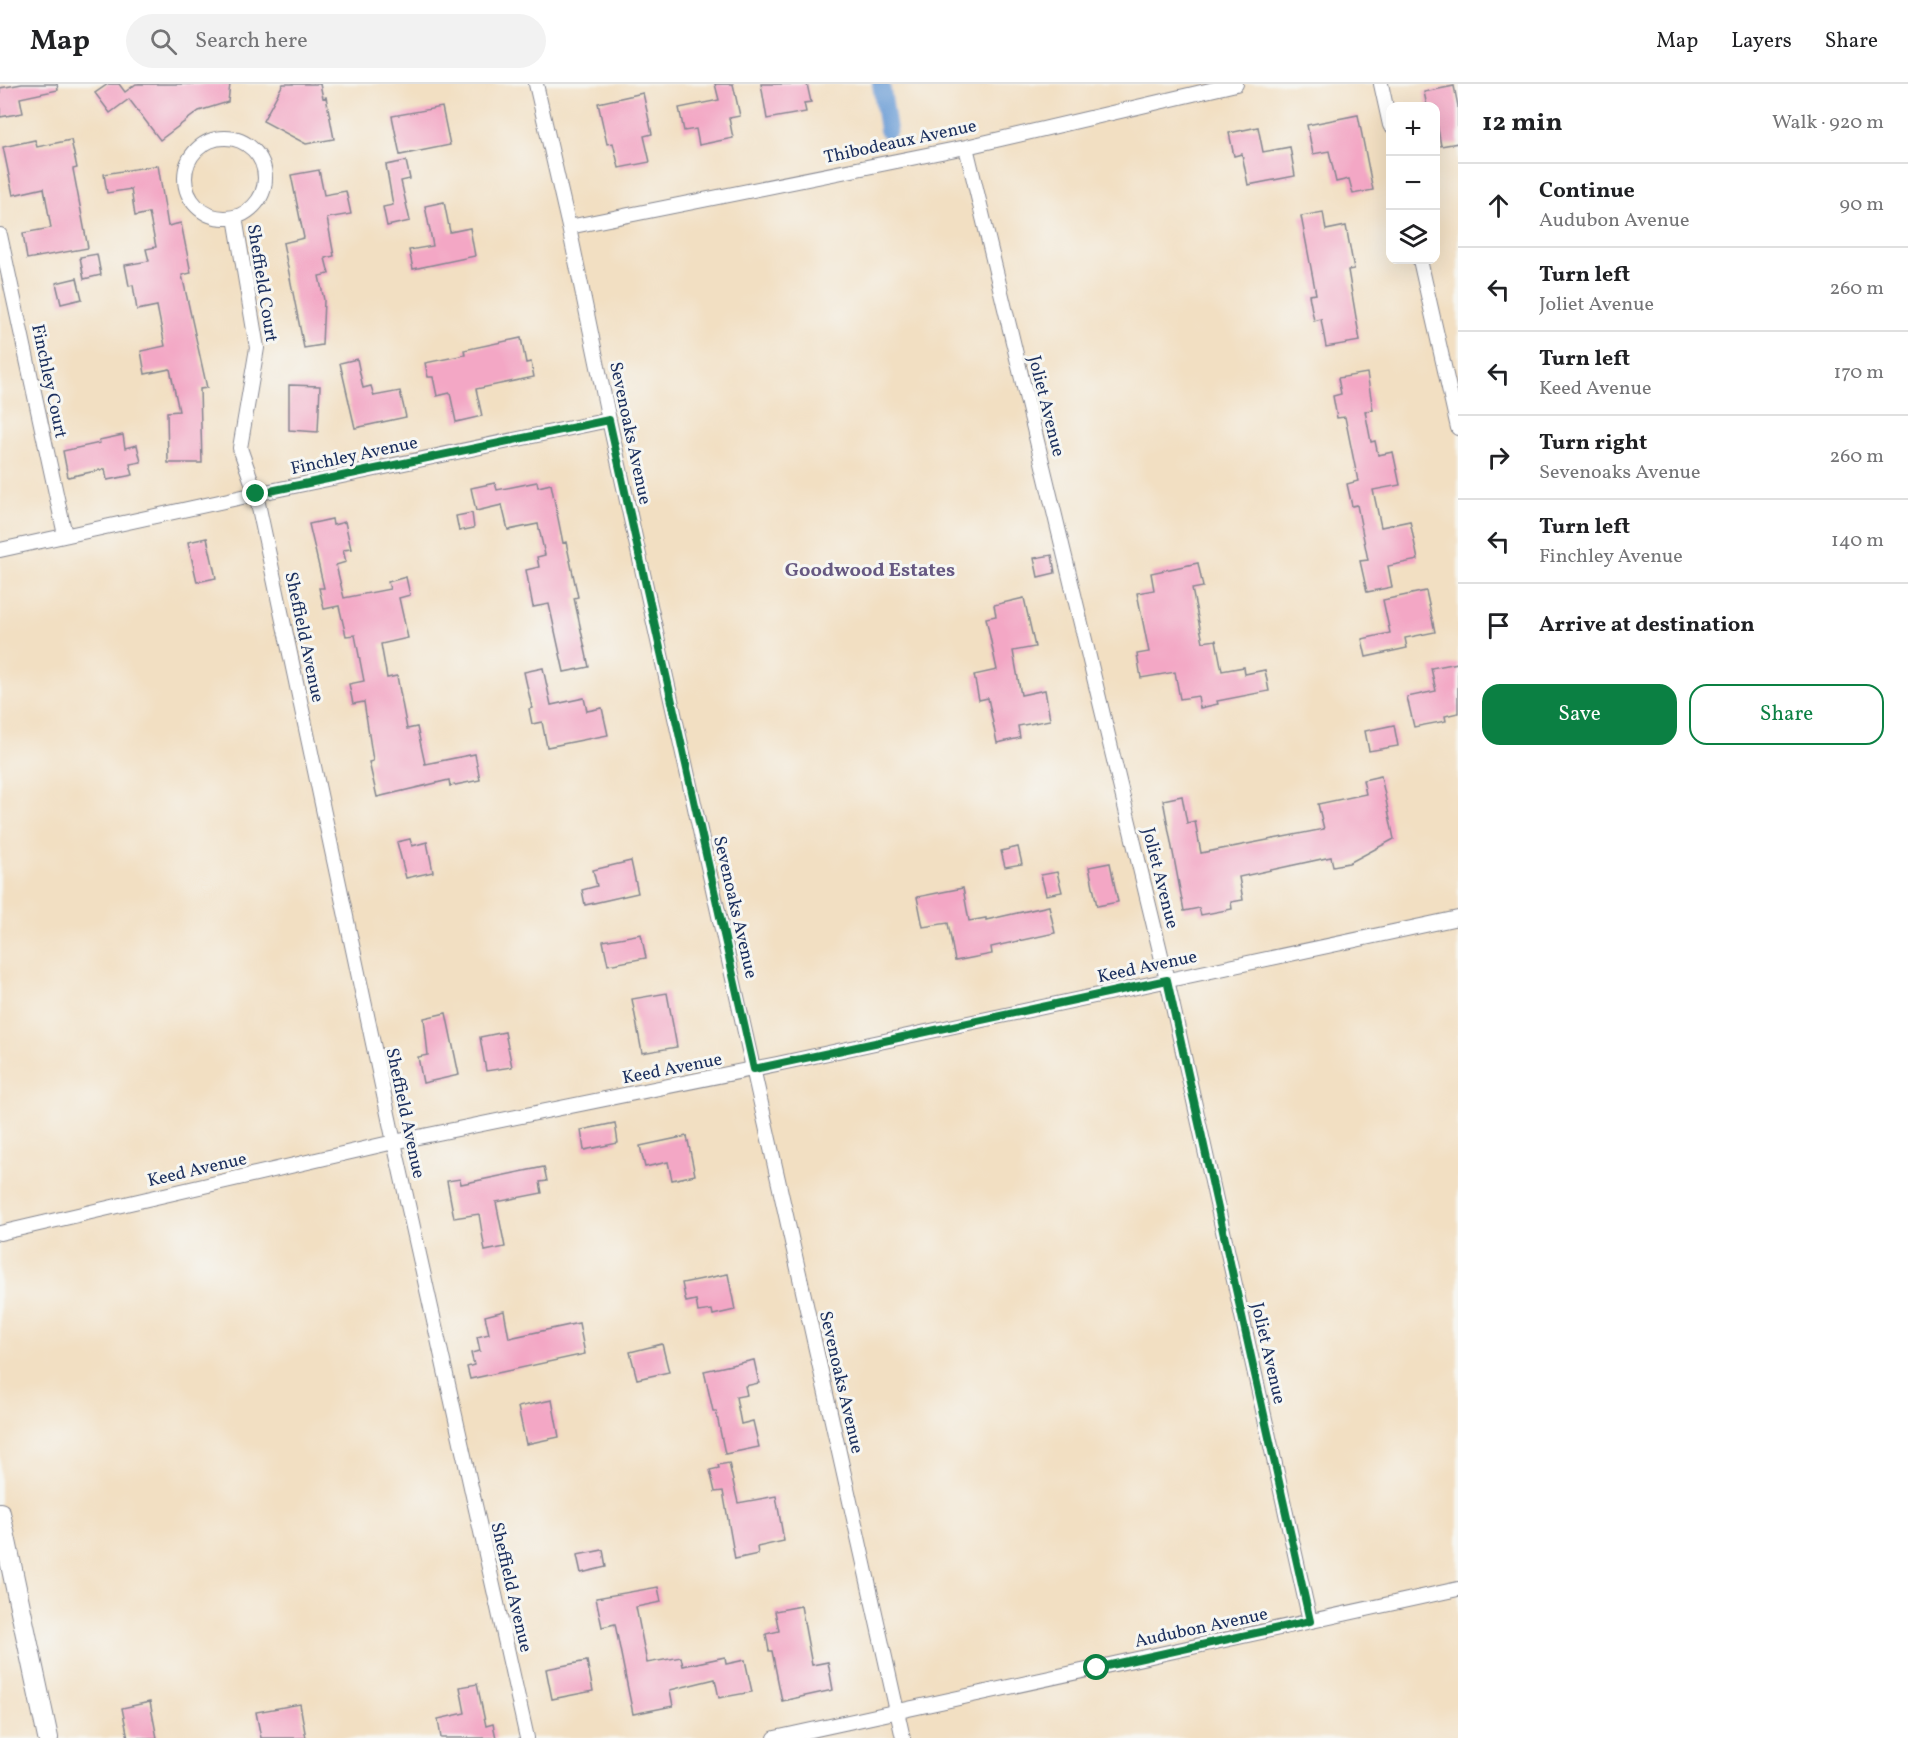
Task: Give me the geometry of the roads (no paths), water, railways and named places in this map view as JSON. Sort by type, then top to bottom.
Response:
[{"type":"street","name":"Sevenoaks Avenue","points":[[536,84],[903,1738]]},
{"type":"street","name":"Thibodeaux Avenue","points":[[569,227],[966,147],[1236,84]]},
{"type":"street","points":[[1381,84],[1386,107]]},
{"type":"street","name":"Sheffield Court","points":[[215,138],[233,138],[249,146],[261,160],[265,177],[262,195],[251,209],[235,218],[217,218],[201,210],[189,196],[184,179],[188,161],[199,147],[215,138]]},
{"type":"street","name":"Joliet Avenue","points":[[966,147],[1167,980],[1310,1621]]},
{"type":"street","name":"Sheffield Court","points":[[235,218],[257,348],[240,448],[256,494]]},
{"type":"street","name":"Finchley Court","points":[[0,235],[65,535]]},
{"type":"street","points":[[1421,264],[1458,428]]},
{"type":"street","name":"Finchley Avenue","points":[[0,550],[609,420]]},
{"type":"street","name":"Sheffield Avenue","points":[[256,494],[394,1143],[527,1738]]},
{"type":"street","name":"Keed Avenue","points":[[0,1233],[394,1143],[754,1069],[1458,918]]},
{"type":"street","points":[[0,1513],[48,1738]]},
{"type":"street","name":"Audubon Avenue","points":[[775,1738],[1458,1589]]},
{"type":"waterway","points":[[881,84],[888,130]]},
{"type":"district","name":"Goodwood Estates","points":[[870,569]]}]
